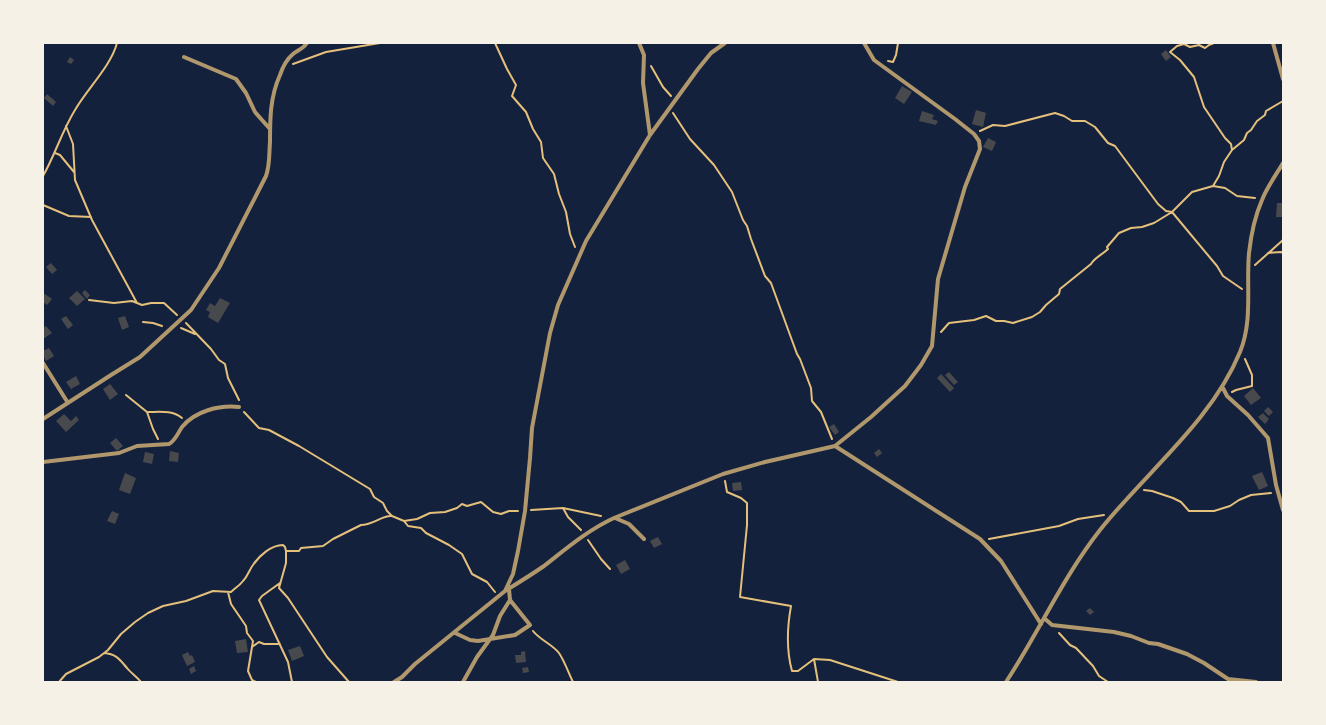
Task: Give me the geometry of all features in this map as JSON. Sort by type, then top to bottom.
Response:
[{"type":"street","points":[[43,419],[140,357],[172,330],[195,305],[219,268],[266,176],[269,166],[273,93],[280,74],[293,54],[301,50],[307,43]]},
{"type":"street","points":[[639,43],[644,55],[643,83],[650,135]]},
{"type":"street","points":[[455,633],[474,641],[515,635],[530,625],[510,600],[507,590],[513,574],[518,551],[525,511],[532,428],[550,333],[558,305],[586,241],[650,135],[711,54],[725,43]]},
{"type":"street","points":[[394,682],[507,590],[539,569],[598,525],[723,474],[765,462],[835,446],[871,417],[905,386],[921,365],[932,346],[938,278],[966,187],[980,149],[979,141],[974,134],[874,60],[864,43]]},
{"type":"street","points":[[1273,43],[1283,79]]},
{"type":"street","points":[[184,57],[236,79],[246,93],[255,112],[270,129]]},
{"type":"street","points":[[1006,682],[1024,655],[1080,558],[1117,510],[1192,427],[1223,388],[1241,351],[1247,325],[1249,253],[1254,224],[1262,199],[1283,163]]},
{"type":"street","points":[[43,363],[68,403]]},
{"type":"street","points":[[1223,388],[1227,396],[1248,415],[1268,438],[1278,493],[1283,510]]},
{"type":"street","points":[[43,462],[119,453],[137,446],[173,443],[179,432],[188,421],[196,416],[214,408],[239,406]]},
{"type":"street","points":[[835,446],[980,539],[1001,561],[1041,624]]},
{"type":"street","points":[[614,518],[629,524],[644,539]]},
{"type":"street","points":[[463,682],[477,657],[490,639],[510,600]]},
{"type":"street","points":[[1044,618],[1052,625],[1114,632],[1131,636],[1149,643],[1158,644],[1187,654],[1228,679],[1256,682]]},
{"type":"path","points":[[43,176],[75,109],[115,50],[117,43]]},
{"type":"path","points":[[286,65],[297,63],[326,52],[380,43]]},
{"type":"path","points":[[495,43],[516,84],[512,96],[526,112],[532,130],[541,142],[543,158],[554,174],[559,194],[566,212],[570,234],[579,255]]},
{"type":"path","points":[[874,60],[893,62],[898,43]]},
{"type":"path","points":[[1214,43],[1205,48],[1198,45],[1190,47],[1184,44],[1177,46],[1170,52],[1180,60],[1194,77],[1204,107],[1225,138],[1231,144],[1232,150]]},
{"type":"path","points":[[644,55],[662,87],[675,102]]},
{"type":"path","points":[[1213,186],[1219,176],[1224,162],[1232,150],[1244,140],[1247,133],[1257,121],[1265,115],[1266,111],[1283,101]]},
{"type":"path","points":[[669,110],[674,114],[690,139],[714,165],[732,192],[743,220],[747,226],[750,239],[764,276],[771,283],[811,388],[812,401],[822,412],[835,446]]},
{"type":"path","points":[[974,134],[993,125],[1005,126],[1055,113],[1064,116],[1072,122],[1084,121],[1095,127],[1108,143],[1115,146],[1158,204],[1166,211],[1172,212],[1217,266],[1223,276],[1248,292]]},
{"type":"path","points":[[66,126],[73,144],[75,180],[91,217],[138,303]]},
{"type":"path","points":[[54,153],[60,155],[75,173]]},
{"type":"path","points":[[932,346],[937,336],[949,323],[974,320],[986,316],[996,321],[1013,323],[1040,312],[1059,294],[1060,289],[1091,264],[1094,259],[1103,255],[1119,233],[1131,228],[1142,227],[1154,223],[1172,212],[1192,192],[1213,186],[1225,188],[1237,196],[1262,199]]},
{"type":"path","points":[[43,205],[69,216],[91,217]]},
{"type":"path","points":[[1249,272],[1283,240]]},
{"type":"path","points":[[1267,254],[1283,252]]},
{"type":"path","points":[[89,300],[114,303],[132,301],[142,305],[164,303],[182,319],[211,348],[219,360],[225,364],[228,378],[240,402],[239,406],[259,428],[270,430],[370,488],[374,497],[383,503],[387,511],[392,516],[404,521],[408,526],[421,528],[426,534],[449,545],[462,554],[472,574],[487,582],[498,597]]},
{"type":"path","points":[[143,322],[153,322],[160,326],[166,326],[172,330]]},
{"type":"path","points":[[176,326],[197,335]]},
{"type":"path","points":[[1227,396],[1236,390],[1252,386],[1249,368],[1241,351]]},
{"type":"path","points":[[126,395],[148,412],[153,429],[158,439],[165,444]]},
{"type":"path","points":[[148,412],[177,414],[188,421]]},
{"type":"path","points":[[723,474],[726,492],[747,503],[747,525],[740,596],[791,606],[788,621],[789,660],[792,671],[798,671],[814,659],[830,660],[898,682]]},
{"type":"path","points":[[1139,486],[1145,491],[1152,491],[1181,502],[1189,511],[1214,511],[1230,506],[1251,495],[1278,493]]},
{"type":"path","points":[[404,521],[417,519],[430,513],[445,512],[457,508],[462,504],[467,506],[481,502],[494,512],[501,514],[510,511],[562,508],[614,518]]},
{"type":"path","points":[[562,508],[568,518],[582,530],[600,559],[610,569]]},
{"type":"path","points":[[980,539],[1059,526],[1078,519],[1098,516],[1117,510]]},
{"type":"path","points":[[59,682],[66,674],[98,657],[121,634],[148,613],[163,606],[186,601],[213,591],[232,592],[250,573],[252,566],[268,550],[278,545],[283,545],[286,547],[286,551],[323,546],[333,539],[361,525],[366,525],[388,516],[392,516]]},
{"type":"path","points":[[286,547],[286,562],[279,588],[288,598],[327,657],[349,682]]},
{"type":"path","points":[[281,582],[259,600],[288,662],[292,682]]},
{"type":"path","points":[[228,592],[231,604],[246,626],[247,634],[253,641],[248,671],[252,680],[256,682]]},
{"type":"path","points":[[530,625],[537,637],[551,645],[560,654],[573,682]]},
{"type":"path","points":[[1052,625],[1061,636],[1070,645],[1076,648],[1093,666],[1099,676],[1108,682]]},
{"type":"path","points":[[252,647],[259,642],[264,644],[280,644]]},
{"type":"path","points":[[103,653],[110,654],[123,661],[128,669],[141,682]]},
{"type":"path","points":[[814,659],[818,682]]},
{"type":"building","points":[[1166,50],[1171,57],[1166,61],[1161,54]]},
{"type":"building","points":[[70,57],[74,60],[71,64],[67,62]]},
{"type":"building","points":[[902,86],[912,92],[904,104],[895,98]]},
{"type":"building","points":[[47,94],[56,102],[53,106],[44,98]]},
{"type":"building","points":[[976,110],[986,113],[983,127],[972,124]]},
{"type":"building","points":[[922,111],[934,115],[932,119],[938,121],[936,125],[919,121]]},
{"type":"building","points":[[988,138],[996,142],[992,151],[983,147]]},
{"type":"building","points":[[1277,203],[1283,203],[1282,217],[1276,217]]},
{"type":"building","points":[[51,263],[57,270],[52,274],[46,267]]},
{"type":"building","points":[[85,290],[90,295],[87,299],[82,293]]},
{"type":"building","points":[[77,291],[85,299],[77,306],[69,298]]},
{"type":"building","points":[[45,294],[52,299],[47,305],[43,302],[43,296]]},
{"type":"building","points":[[220,298],[230,303],[218,323],[208,317],[210,312],[206,310],[210,303],[215,306]]},
{"type":"building","points":[[66,316],[73,325],[68,329],[61,319]]},
{"type":"building","points":[[125,316],[129,327],[122,330],[118,318]]},
{"type":"building","points":[[46,326],[52,333],[43,339],[43,328]]},
{"type":"building","points":[[49,348],[54,356],[46,361],[43,351]]},
{"type":"building","points":[[949,372],[958,382],[954,385],[945,375]]},
{"type":"building","points":[[941,374],[954,388],[950,392],[937,378]]},
{"type":"building","points":[[76,376],[80,384],[71,389],[66,382]]},
{"type":"building","points":[[110,384],[118,394],[110,400],[103,389]]},
{"type":"building","points":[[1253,388],[1261,398],[1251,405],[1244,396]]},
{"type":"building","points":[[1268,407],[1273,412],[1269,416],[1264,411]]},
{"type":"building","points":[[1263,413],[1269,419],[1265,424],[1258,417]]},
{"type":"building","points":[[64,414],[71,421],[76,416],[79,420],[66,432],[56,421]]},
{"type":"building","points":[[834,424],[839,432],[835,435],[829,427]]},
{"type":"building","points":[[116,438],[123,446],[117,451],[110,443]]},
{"type":"building","points":[[879,449],[882,453],[877,457],[874,453]]},
{"type":"building","points":[[170,451],[179,453],[178,462],[169,461]]},
{"type":"building","points":[[145,452],[154,454],[152,464],[143,462]]},
{"type":"building","points":[[1262,472],[1268,486],[1259,490],[1252,476]]},
{"type":"building","points":[[125,473],[136,478],[130,494],[119,490]]},
{"type":"building","points":[[741,482],[742,490],[733,491],[732,483]]},
{"type":"building","points":[[112,511],[119,514],[115,524],[107,521]]},
{"type":"building","points":[[658,537],[662,544],[654,548],[650,541]]},
{"type":"building","points":[[625,560],[630,569],[621,574],[616,565]]},
{"type":"building","points":[[1090,608],[1094,612],[1090,615],[1086,611]]},
{"type":"building","points":[[246,639],[248,652],[237,653],[235,641]]},
{"type":"building","points":[[300,646],[304,656],[292,661],[288,650]]},
{"type":"building","points":[[525,651],[526,662],[516,663],[515,655],[521,655],[521,652]]},
{"type":"building","points":[[188,652],[190,656],[192,655],[195,662],[187,666],[182,655]]},
{"type":"building","points":[[194,666],[196,671],[191,674],[189,669]]},
{"type":"building","points":[[528,667],[529,672],[523,673],[522,668]]}]
